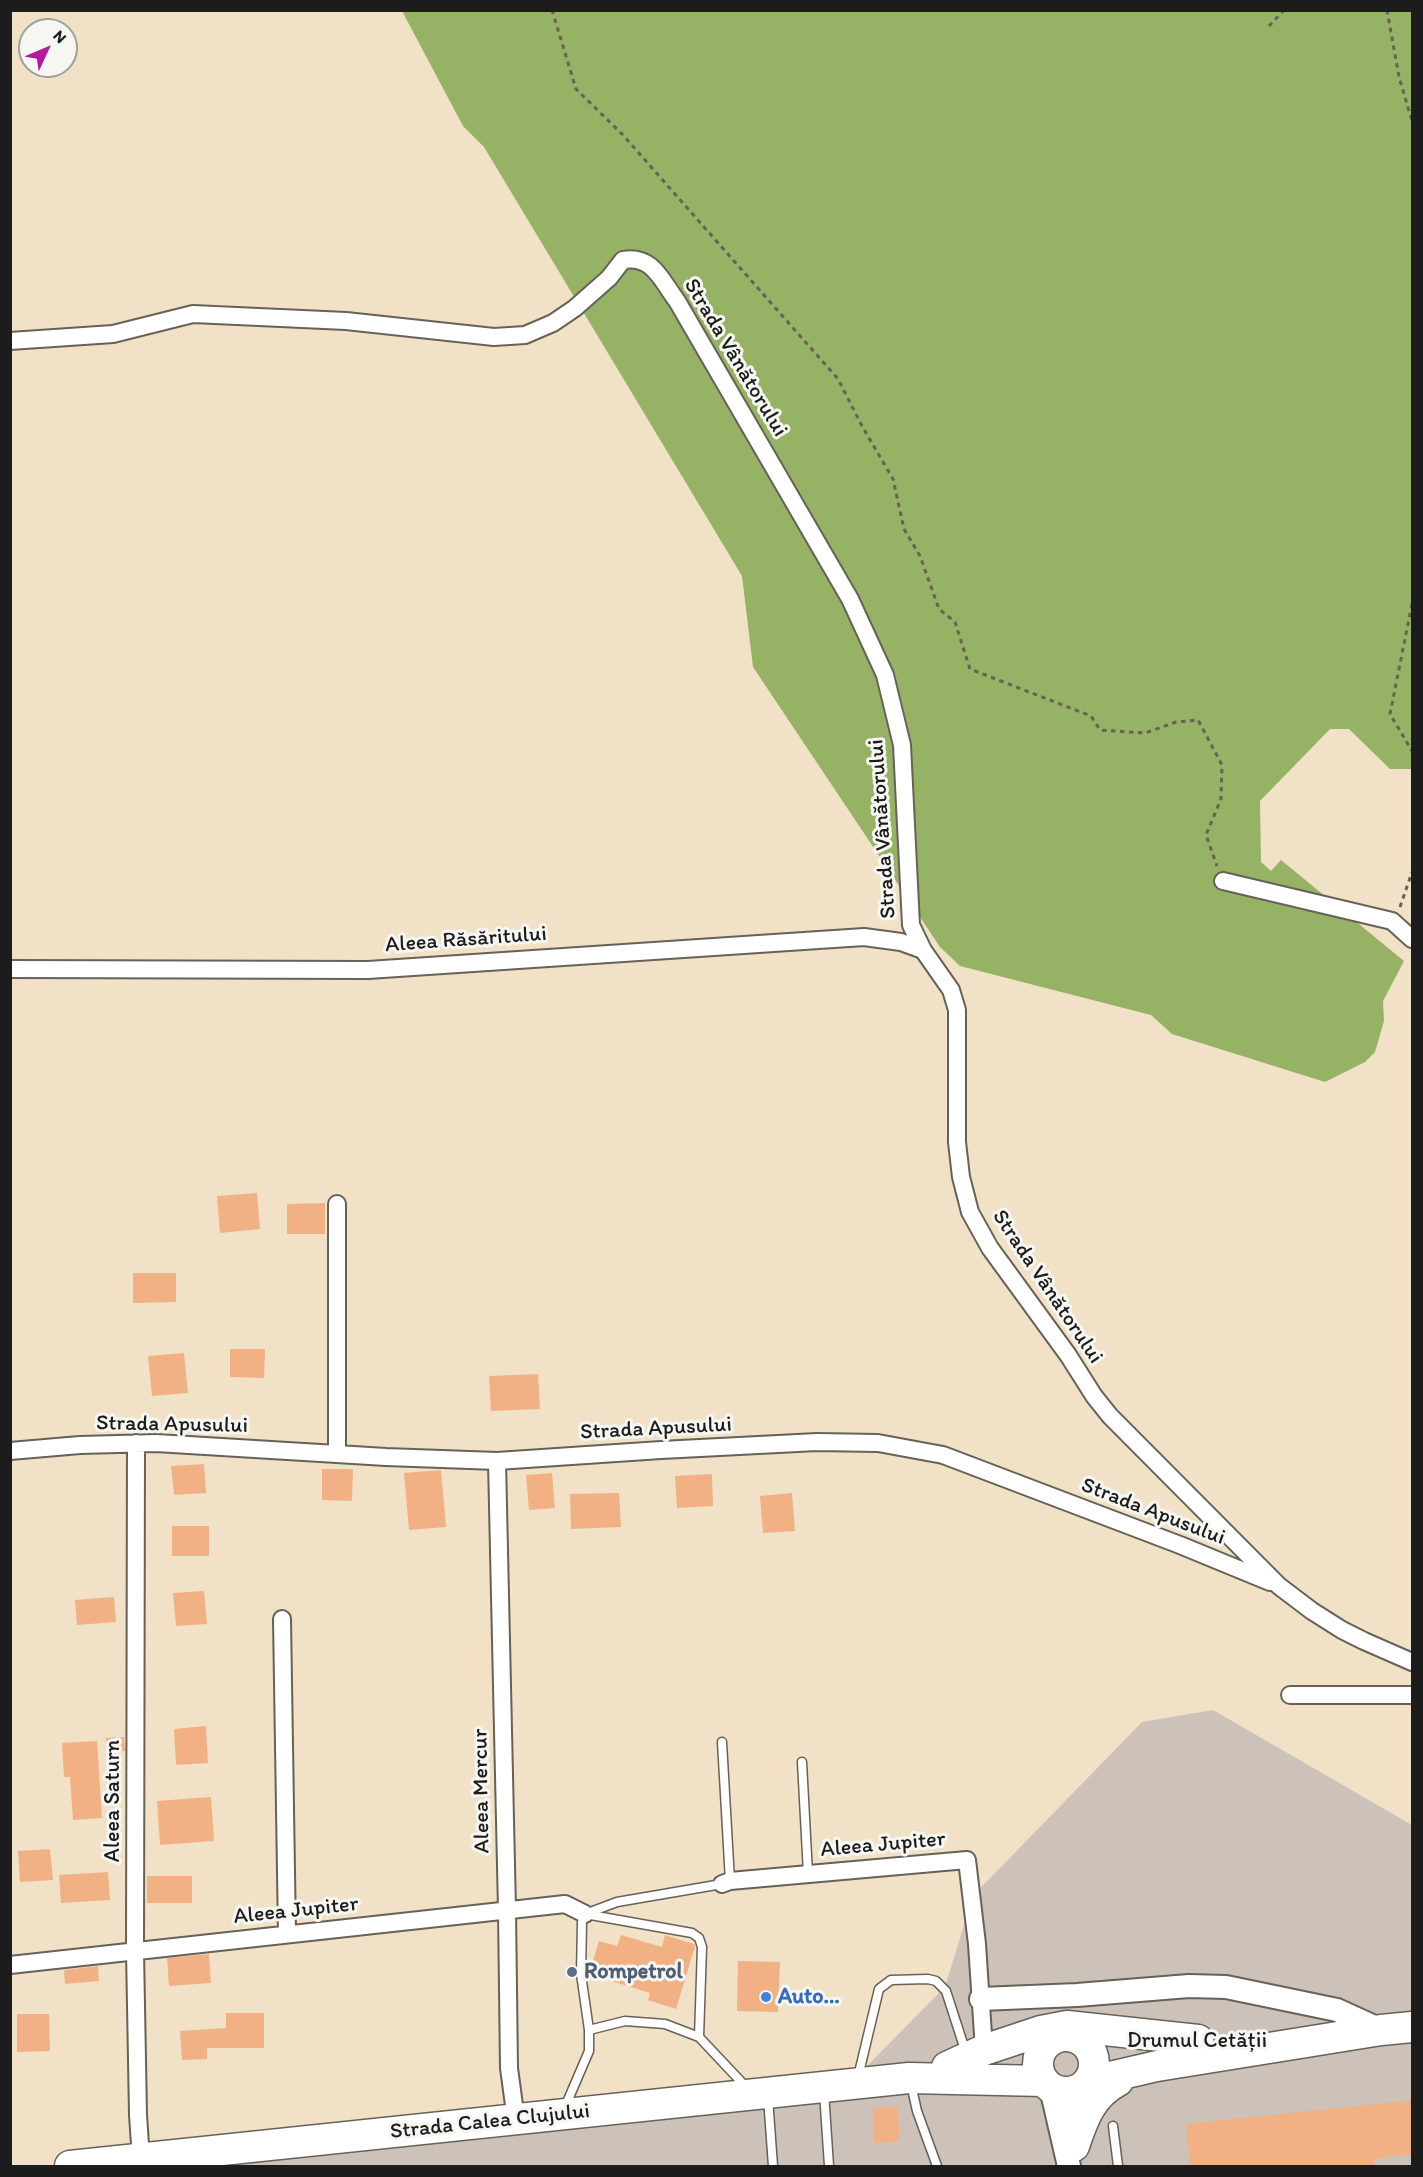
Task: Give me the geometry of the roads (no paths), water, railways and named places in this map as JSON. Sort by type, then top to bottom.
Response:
[{"type":"highway","points":[[966,2058],[1041,2031],[1067,2026],[1198,2040]]},
{"type":"highway","name":"Drumul Cetății","points":[[1084,2085],[1157,2066],[1381,2030],[1413,2027]]},
{"type":"highway","points":[[1068,2036],[1083,2042],[1091,2052],[1094,2064],[1084,2085],[1066,2092],[1047,2085],[1037,2066],[1039,2054],[1045,2044],[1068,2036]]},
{"type":"highway","name":"Drumul Cetății","points":[[1083,2042],[1311,2041]]},
{"type":"highway","name":"Strada Calea Clujului","points":[[909,2078],[966,2058],[1045,2044]]},
{"type":"highway","points":[[1072,2160],[1087,2110],[1098,2094],[1120,2080],[1157,2066]]},
{"type":"highway","name":"Strada Calea Clujului","points":[[70,2166],[909,2078],[1047,2085]]},
{"type":"street","name":"Strada Vânătorului","points":[[10,340],[113,334],[193,314],[346,321],[494,337],[525,335],[553,323],[575,308],[609,278],[623,260],[635,258],[648,263],[676,301],[850,599],[885,675],[902,745],[911,925],[923,950],[951,990],[957,1010],[957,1142],[961,1177],[970,1212],[990,1248],[1110,1416],[1279,1586],[1342,1630],[1413,1662]]},
{"type":"street","points":[[1223,881],[1392,921],[1413,939]]},
{"type":"street","name":"Aleea Răsăritului","points":[[10,969],[368,970],[864,937],[901,942],[923,950]]},
{"type":"street","points":[[337,1204],[337,1454]]},
{"type":"street","name":"Strada Apusului","points":[[10,1451],[136,1443],[497,1461],[806,1443],[878,1443],[944,1455],[1180,1545],[1279,1586]]},
{"type":"street","name":"Aleea Saturn","points":[[136,1443],[135,1951],[141,2159]]},
{"type":"street","name":"Aleea Mercur","points":[[497,1461],[509,2067],[516,2120]]},
{"type":"street","points":[[282,1619],[287,1934]]},
{"type":"street","points":[[1290,1695],[1413,1695]]},
{"type":"street","name":"Aleea Jupiter","points":[[726,1883],[967,1860],[981,1999],[966,2058]]},
{"type":"street","name":"Aleea Jupiter","points":[[10,1965],[566,1904],[585,1914]]},
{"type":"street","points":[[981,1999],[1077,1995],[1190,1986],[1226,1987],[1336,2010],[1381,2030]]},
{"type":"street","points":[[1047,2085],[1072,2160]]},
{"type":"street","points":[[1072,2160],[1074,2110],[1084,2085]]},
{"type":"lane","points":[[561,2115],[589,2051],[589,2030],[581,1974],[582,1922],[585,1914],[617,1902],[726,1883],[722,1742]]},
{"type":"lane","points":[[802,1762],[808,1874]]},
{"type":"lane","points":[[585,1914],[692,1933],[699,1938],[702,1947],[699,2037]]},
{"type":"lane","points":[[856,2084],[879,1989],[891,1980],[928,1979],[936,1981],[946,1991],[966,2058]]},
{"type":"lane","points":[[589,2030],[625,2021],[665,2024],[699,2037],[760,2094],[773,2166]]},
{"type":"lane","points":[[909,2078],[917,2111],[937,2166]]},
{"type":"lane","points":[[824,2087],[829,2166]]},
{"type":"lane","points":[[1113,2126],[1118,2166]]},
{"type":"place","name":"Rompetrol","points":[[572,1972]]},
{"type":"place","name":"Auto...","points":[[766,1997]]}]
